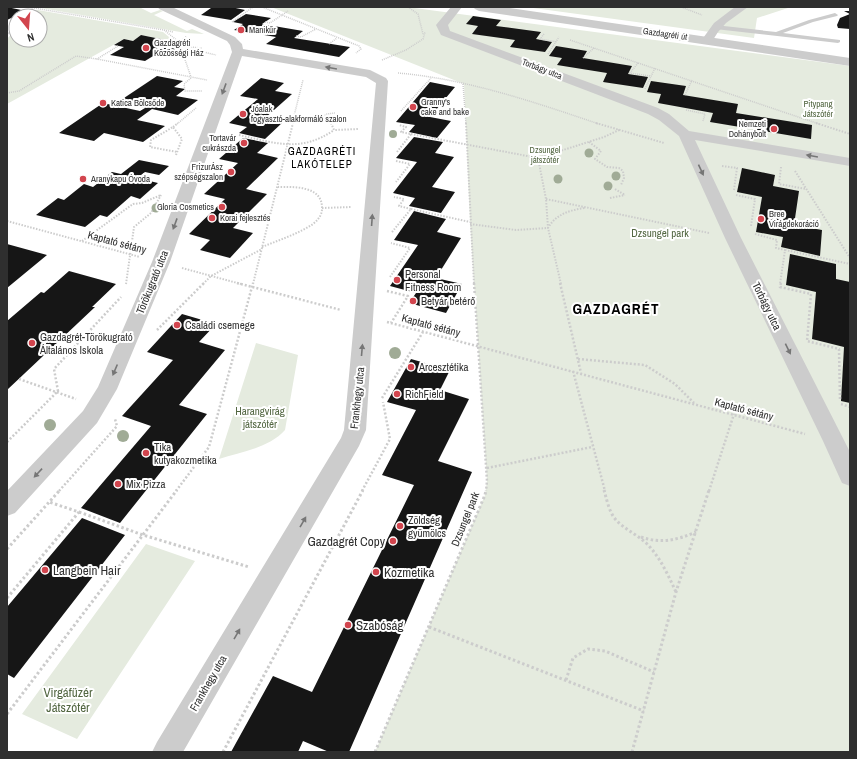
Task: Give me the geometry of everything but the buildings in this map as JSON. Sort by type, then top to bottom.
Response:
[{"type":"street","points":[[163,7],[231,39],[236,44],[238,52],[376,67]]},
{"type":"street","name":"Torbágy utca","points":[[457,7],[442,25],[446,33],[653,111],[664,117],[691,148],[733,238],[834,441],[850,477]]},
{"type":"street","name":"Gazdagréti út","points":[[479,7],[850,62]]},
{"type":"street","points":[[708,41],[715,27],[743,7]]},
{"type":"street","name":"Törökugrató utca","points":[[7,506],[90,417],[106,389],[161,262],[238,52]]},
{"type":"street","name":"Frankhegy utca","points":[[167,752],[351,440],[355,430],[382,85],[382,81],[378,77],[376,67]]},
{"type":"street","name":"Torbágy utca","points":[[691,148],[850,162]]},
{"type":"lane","points":[[776,34],[811,21],[835,15]]},
{"type":"lane","points":[[715,27],[838,42]]},
{"type":"path","points":[[234,20],[253,7]]},
{"type":"path","points":[[262,7],[359,46],[361,49],[353,56]]},
{"type":"path","points":[[408,7],[418,14],[423,34]]},
{"type":"path","points":[[681,7],[705,17]]},
{"type":"path","points":[[48,11],[164,30],[179,42],[191,77]]},
{"type":"path","points":[[265,22],[270,23],[288,11]]},
{"type":"path","points":[[296,36],[301,37],[316,29]]},
{"type":"path","points":[[545,31],[540,39],[557,42]]},
{"type":"path","points":[[179,42],[189,35]]},
{"type":"path","points":[[548,54],[560,36]]},
{"type":"path","points":[[329,44],[338,38]]},
{"type":"path","points":[[566,38],[850,134]]},
{"type":"path","points":[[376,67],[423,39]]},
{"type":"path","points":[[97,59],[118,46]]},
{"type":"path","points":[[169,46],[181,48],[199,46],[201,49],[199,51]]},
{"type":"path","points":[[583,58],[594,48]]},
{"type":"path","points":[[183,53],[199,51],[219,56]]},
{"type":"path","points":[[7,94],[19,91],[76,56],[191,77]]},
{"type":"path","points":[[638,62],[630,73],[650,76]]},
{"type":"path","points":[[645,90],[650,76],[655,68]]},
{"type":"path","points":[[398,73],[463,84],[534,102],[619,130],[672,145],[691,148],[736,168],[734,195],[755,199],[750,229]]},
{"type":"path","points":[[7,714],[209,447],[278,187],[304,74]]},
{"type":"path","points":[[191,77],[184,84],[185,91],[205,90],[203,95]]},
{"type":"path","points":[[400,112],[431,78]]},
{"type":"path","points":[[685,95],[692,80]]},
{"type":"path","name":"Dzsungel park","points":[[375,752],[485,495],[487,468],[470,223],[463,84]]},
{"type":"path","points":[[177,152],[150,147],[151,140],[173,127],[199,105]]},
{"type":"path","points":[[294,118],[321,118],[327,114],[334,113]]},
{"type":"path","points":[[321,118],[324,122],[331,122],[334,130]]},
{"type":"path","points":[[395,124],[406,127],[401,132],[538,158],[613,134],[619,130]]},
{"type":"path","points":[[173,127],[182,139],[175,159]]},
{"type":"path","points":[[239,135],[287,146],[301,145],[314,141],[334,130],[353,129]]},
{"type":"path","points":[[395,154],[411,134]]},
{"type":"path","points":[[589,142],[601,152],[595,159],[608,168],[619,168],[621,170],[624,175],[624,180],[621,185]]},
{"type":"path","points":[[538,158],[546,199],[548,228],[581,373]]},
{"type":"path","points":[[391,160],[410,164],[395,182]]},
{"type":"path","points":[[781,163],[779,184],[806,189]]},
{"type":"path","points":[[791,165],[850,258]]},
{"type":"path","points":[[154,334],[211,276],[262,248],[311,225],[318,219],[322,213],[322,208],[319,196],[315,192],[300,188],[278,187]]},
{"type":"path","points":[[610,198],[625,195],[615,189]]},
{"type":"path","points":[[126,285],[134,225],[152,213],[164,190]]},
{"type":"path","points":[[82,241],[132,204],[142,203],[161,195]]},
{"type":"path","points":[[392,196],[404,199],[399,206],[470,223],[526,231],[548,228]]},
{"type":"path","points":[[546,199],[733,238]]},
{"type":"path","points":[[322,208],[373,207]]},
{"type":"path","points":[[548,228],[551,222],[557,217],[575,209],[587,207]]},
{"type":"path","points":[[389,236],[411,209]]},
{"type":"path","name":"Kaptató sétány","points":[[7,221],[834,441]]},
{"type":"path","points":[[753,234],[777,240],[776,248],[850,264]]},
{"type":"path","points":[[385,242],[410,248],[389,278]]},
{"type":"path","points":[[785,250],[780,287],[810,294],[808,341],[839,349],[840,404],[850,407]]},
{"type":"path","points":[[381,289],[408,296],[391,323]]},
{"type":"path","points":[[7,442],[58,391],[54,370],[125,293]]},
{"type":"path","points":[[382,398],[423,332]]},
{"type":"path","points":[[578,359],[645,365],[676,384],[694,404]]},
{"type":"path","points":[[573,371],[610,510],[617,521],[638,536],[650,547],[661,562],[676,592]]},
{"type":"path","points":[[19,379],[56,393],[97,405]]},
{"type":"path","points":[[223,752],[390,439],[380,392]]},
{"type":"path","points":[[632,752],[676,592],[734,414]]},
{"type":"path","points":[[487,468],[592,447]]},
{"type":"path","points":[[49,502],[142,536],[237,564]]},
{"type":"path","points":[[7,598],[79,512]]},
{"type":"path","points":[[638,536],[656,541],[668,541],[696,532]]},
{"type":"path","points":[[429,626],[644,711]]},
{"type":"path","points":[[566,680],[573,658],[588,649],[605,651],[654,672]]},
{"type":"green space","points":[[35,7],[139,7],[151,13],[160,10],[163,11],[154,15],[187,31],[192,29],[204,34],[186,33],[48,9],[48,8]]},
{"type":"green space","name":"Dzsungel park","points":[[271,7],[407,7],[850,66],[850,752],[375,752],[485,495],[487,481],[470,222],[464,84]]},
{"type":"green space","points":[[526,7],[791,7],[757,18],[754,38]]},
{"type":"green space","points":[[48,12],[163,32],[175,42],[141,35],[133,41],[124,39],[7,104],[8,38],[8,48],[48,48]]},
{"type":"green space","name":"Harangvirág játszótér","points":[[256,343],[298,355],[285,430],[271,441],[263,445],[219,459]]},
{"type":"green space","name":"Virgáfüzér Játszótér","points":[[146,544],[195,561],[77,739],[22,714]]},
{"type":"place","name":"Manikűr","points":[[241,30]]},
{"type":"place","name":"Gazdagréti Közösségi Ház","points":[[146,48]]},
{"type":"place","name":"Katica Bölcsőde","points":[[103,103]]},
{"type":"place","name":"Granny's cake and bake","points":[[413,107]]},
{"type":"place","name":"Jóalak fogyasztó-alakformáló szalon","points":[[243,114]]},
{"type":"place","name":"Nemzeti Dohánybolt","points":[[774,129]]},
{"type":"place","name":"Tortavár cukrászda","points":[[244,143]]},
{"type":"place","name":"FrizurÁsz szépségszalon","points":[[231,172]]},
{"type":"place","name":"Aranykapu Óvoda","points":[[83,179]]},
{"type":"place","name":"Gloria Cosmetics","points":[[222,207]]},
{"type":"place","name":"Korai fejlesztés","points":[[212,218]]},
{"type":"place","name":"Bree Virágdekoráció","points":[[761,219]]},
{"type":"place","name":"Personal Fitness Room","points":[[397,280]]},
{"type":"place","name":"Betyár betérő","points":[[413,301]]},
{"type":"place","name":"Családi csemege","points":[[177,325]]},
{"type":"place","name":"Gazdagrét-Törökugrató Általános Iskola","points":[[32,343]]},
{"type":"place","name":"Arcesztétika","points":[[411,367]]},
{"type":"place","name":"RichField","points":[[397,394]]},
{"type":"place","name":"Tika kutyakozmetika","points":[[146,453]]},
{"type":"place","name":"Mix Pizza","points":[[118,484]]},
{"type":"place","name":"Zöldség gyümölcs","points":[[400,526]]},
{"type":"place","name":"Gazdagrét Copy","points":[[393,541]]},
{"type":"place","name":"Langbein Hair","points":[[45,570]]},
{"type":"place","name":"Kozmetika","points":[[376,572]]},
{"type":"place","name":"Szabóság","points":[[348,625]]},
{"type":"district","name":"GAZDAGRÉTI LAKÓTELEP","points":[[322,157]]},
{"type":"district","name":"GAZDAGRÉT","points":[[616,309]]},
{"type":"park label","name":"Pitypang Játszótér","points":[[818,110]]},
{"type":"park label","name":"Dzsungel játszótér","points":[[545,156]]}]
